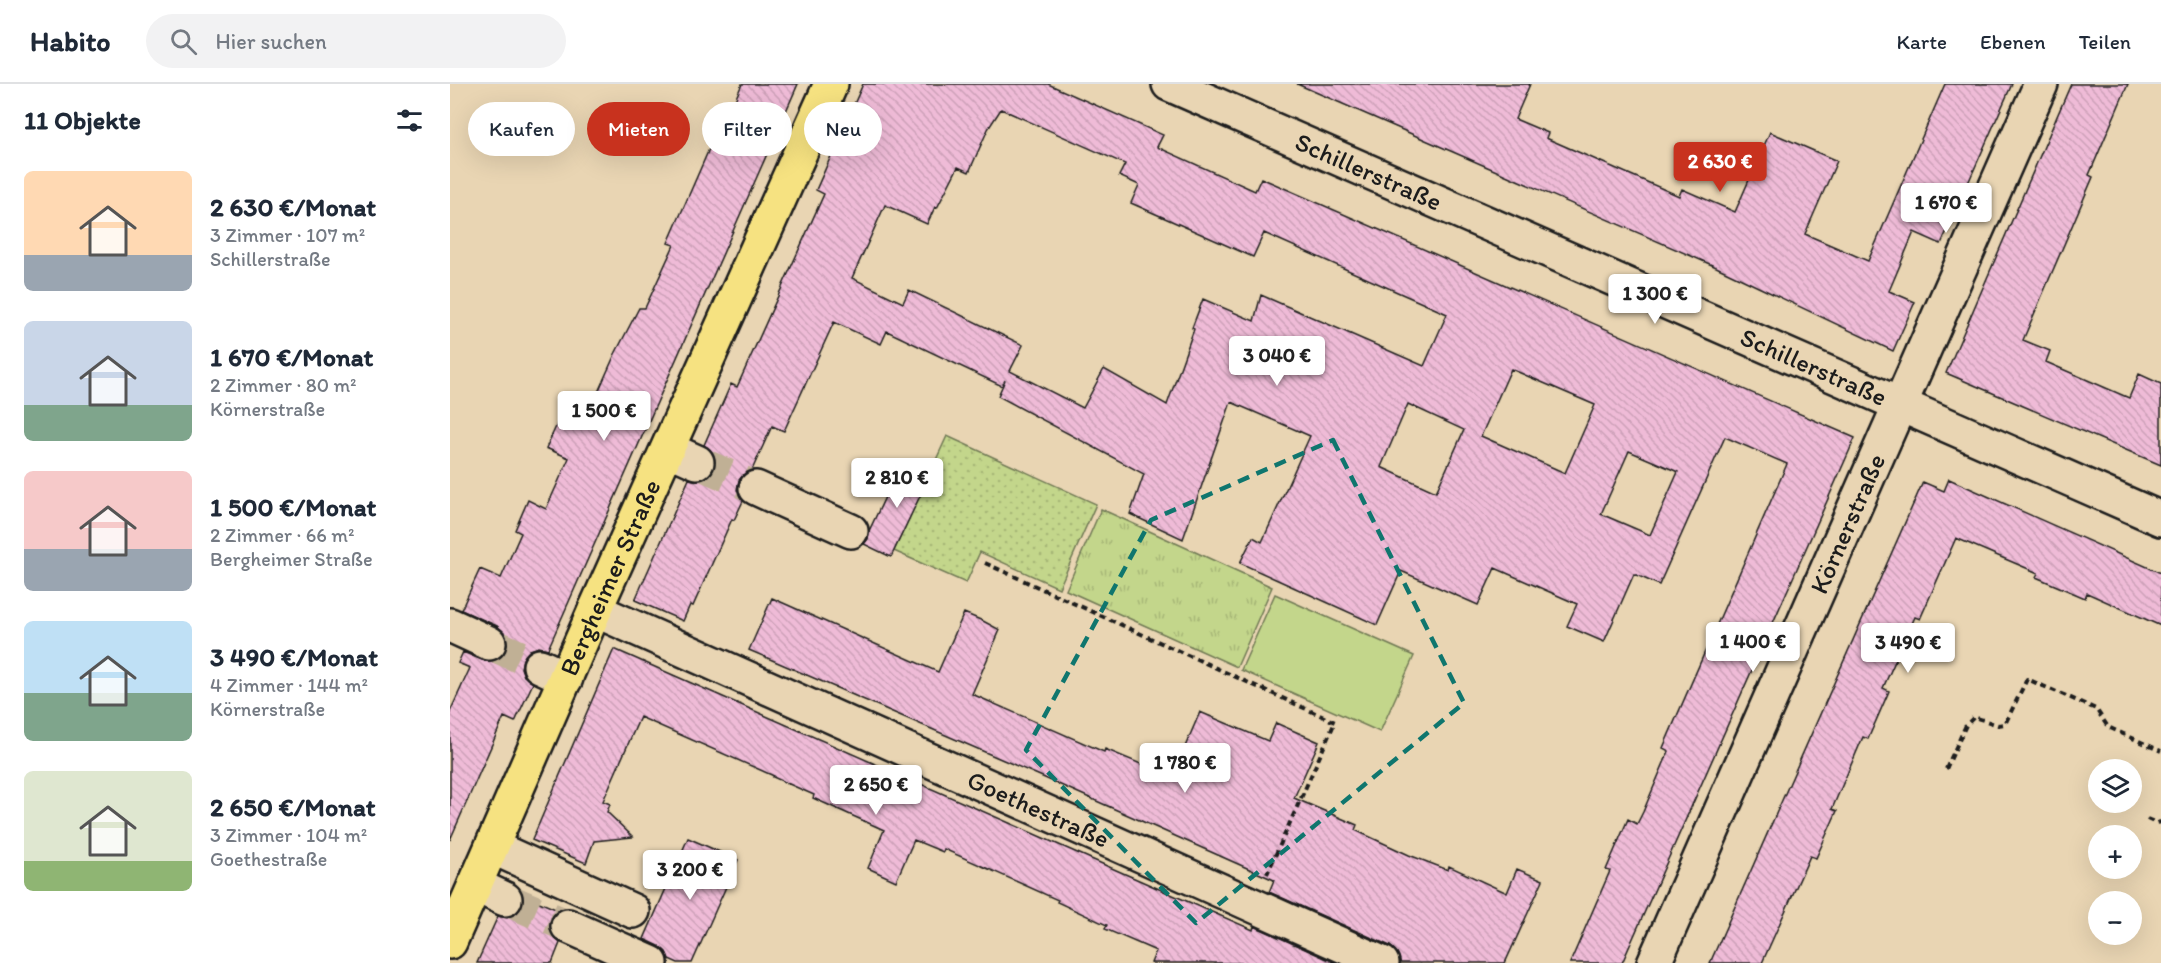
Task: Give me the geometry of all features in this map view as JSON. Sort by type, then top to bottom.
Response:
[{"type":"main road","name":"Bergheimer Straße","points":[[450,942],[492,847],[553,672],[596,610],[683,455],[831,84]]},
{"type":"street","name":"Schillerstraße","points":[[1169,84],[2161,519]]},
{"type":"street","name":"Körnerstraße","points":[[1654,963],[2041,84]]},
{"type":"street","points":[[756,488],[851,531]]},
{"type":"street","name":"Goethestraße","points":[[596,610],[1382,963]]},
{"type":"street","points":[[450,625],[489,643]]},
{"type":"street","points":[[492,847],[633,912]]},
{"type":"street","points":[[475,885],[505,899]]},
{"type":"street","points":[[568,926],[651,963]]},
{"type":"path","points":[[985,563],[1335,722],[1253,906]]},
{"type":"path","points":[[1946,769],[1965,724],[1974,717],[1998,725],[2005,724],[2027,679],[2096,709],[2108,728],[2161,751]]},
{"type":"path","points":[[2146,819],[2156,823],[2161,822]]},
{"type":"highlighted area","points":[[1333,440],[1464,703],[1196,923],[1026,750],[1151,520]]},
{"type":"green space","points":[[947,436],[1096,504],[1059,588],[980,552],[966,583],[894,551]]},
{"type":"green space","points":[[1101,509],[1272,587],[1237,667],[1066,590]]},
{"type":"green space","points":[[1275,594],[1414,656],[1380,732],[1241,670]]},
{"type":"building","points":[[742,84],[798,84],[790,102],[734,102]]},
{"type":"building","points":[[863,84],[1048,84],[1163,135],[1157,147],[1255,191],[1261,178],[1855,438],[1622,963],[1570,963],[1610,871],[1606,870],[1628,819],[1637,824],[1643,812],[1669,751],[1663,748],[1787,464],[1725,437],[1659,585],[1634,574],[1604,642],[1567,626],[1577,604],[1495,568],[1478,605],[1401,571],[1377,625],[1240,563],[1253,537],[1262,542],[1310,436],[1231,402],[1183,539],[1130,514],[1144,474],[998,396],[1005,380],[1002,386],[887,331],[881,344],[834,322],[784,431],[772,426],[752,470],[745,473],[739,480],[737,490],[743,501],[734,520],[732,519],[693,606],[690,605],[683,621],[635,600],[689,479],[698,481],[707,477],[714,469],[716,460],[712,452],[704,445],[731,384],[737,387],[824,194],[816,190],[831,156],[882,156],[882,102],[855,102]],"holes":[[[1001,109],[1125,164],[1119,176],[1139,185],[1131,203],[1253,257],[1264,233],[1447,314],[1424,366],[1261,295],[1254,321],[1203,299],[1167,405],[1104,369],[1083,408],[1010,371],[1023,345],[909,290],[903,303],[852,278],[885,205],[927,224],[958,167],[969,172],[988,129]],[[1511,369],[1595,405],[1565,473],[1481,436]],[[1408,404],[1464,430],[1436,492],[1381,467]],[[1629,451],[1678,472],[1650,535],[1601,514]]]},
{"type":"building","points":[[1297,84],[1530,84],[1515,119],[1548,133],[1546,138],[1679,196],[1682,189],[1735,212],[1770,132],[1837,161],[1805,234],[1868,261],[1945,84],[2012,84],[1941,244],[1914,232],[1889,291],[1915,302],[1893,351],[1712,265]]},
{"type":"building","points":[[2071,84],[2128,84],[2089,175],[2093,177],[2023,340],[2050,351],[2046,362],[2129,398],[2139,374],[2161,384],[2161,465],[1946,373]]},
{"type":"building","points":[[706,156],[766,156],[548,649],[539,647],[530,650],[523,659],[521,668],[524,676],[533,683],[515,722],[504,717],[450,840],[450,712],[470,668],[458,663],[463,652],[491,662],[499,659],[506,651],[508,642],[505,633],[497,626],[461,610],[480,569],[501,578],[521,533],[515,530],[528,500],[546,509],[569,458],[546,448],[560,418],[582,428],[615,354],[639,308],[645,308],[674,245],[668,243]]},
{"type":"building","points":[[902,461],[930,475],[891,557],[864,544]]},
{"type":"building","points":[[1949,479],[2161,573],[2161,626],[2087,593],[2085,598],[2036,577],[2038,573],[1956,538],[1920,619],[1915,617],[1883,688],[1889,691],[1868,739],[1863,737],[1832,809],[1837,811],[1816,858],[1810,856],[1762,963],[1710,963],[1923,482],[1944,491]]},
{"type":"building","points":[[772,598],[938,672],[964,613],[983,621],[1000,630],[972,694],[1104,752],[1105,749],[1172,777],[1200,712],[1268,741],[1276,723],[1319,742],[1294,798],[1357,825],[1355,830],[1409,855],[1448,870],[1449,866],[1507,893],[1517,869],[1543,880],[1505,963],[1400,963],[1397,953],[1390,946],[1269,892],[1274,880],[749,650]]},
{"type":"building","points":[[614,649],[1253,930],[1254,926],[1336,963],[1151,963],[1156,951],[1105,929],[1107,925],[1057,902],[1058,900],[944,849],[943,852],[914,840],[896,881],[868,868],[884,830],[813,798],[814,795],[774,776],[640,717],[603,801],[610,804],[607,812],[633,837],[594,841],[586,863],[532,840]]},
{"type":"building","points":[[688,838],[738,860],[692,963],[678,963],[669,959],[666,952],[659,946],[644,939]]},
{"type":"building","points":[[523,895],[558,910],[551,918],[549,927],[553,936],[560,943],[552,963],[477,963],[498,916],[507,918],[516,914],[522,906]]},
{"type":"tunnel","points":[[697,462],[756,488]]},
{"type":"tunnel","points":[[489,643],[540,666]]},
{"type":"tunnel","points":[[505,899],[568,926]]}]
